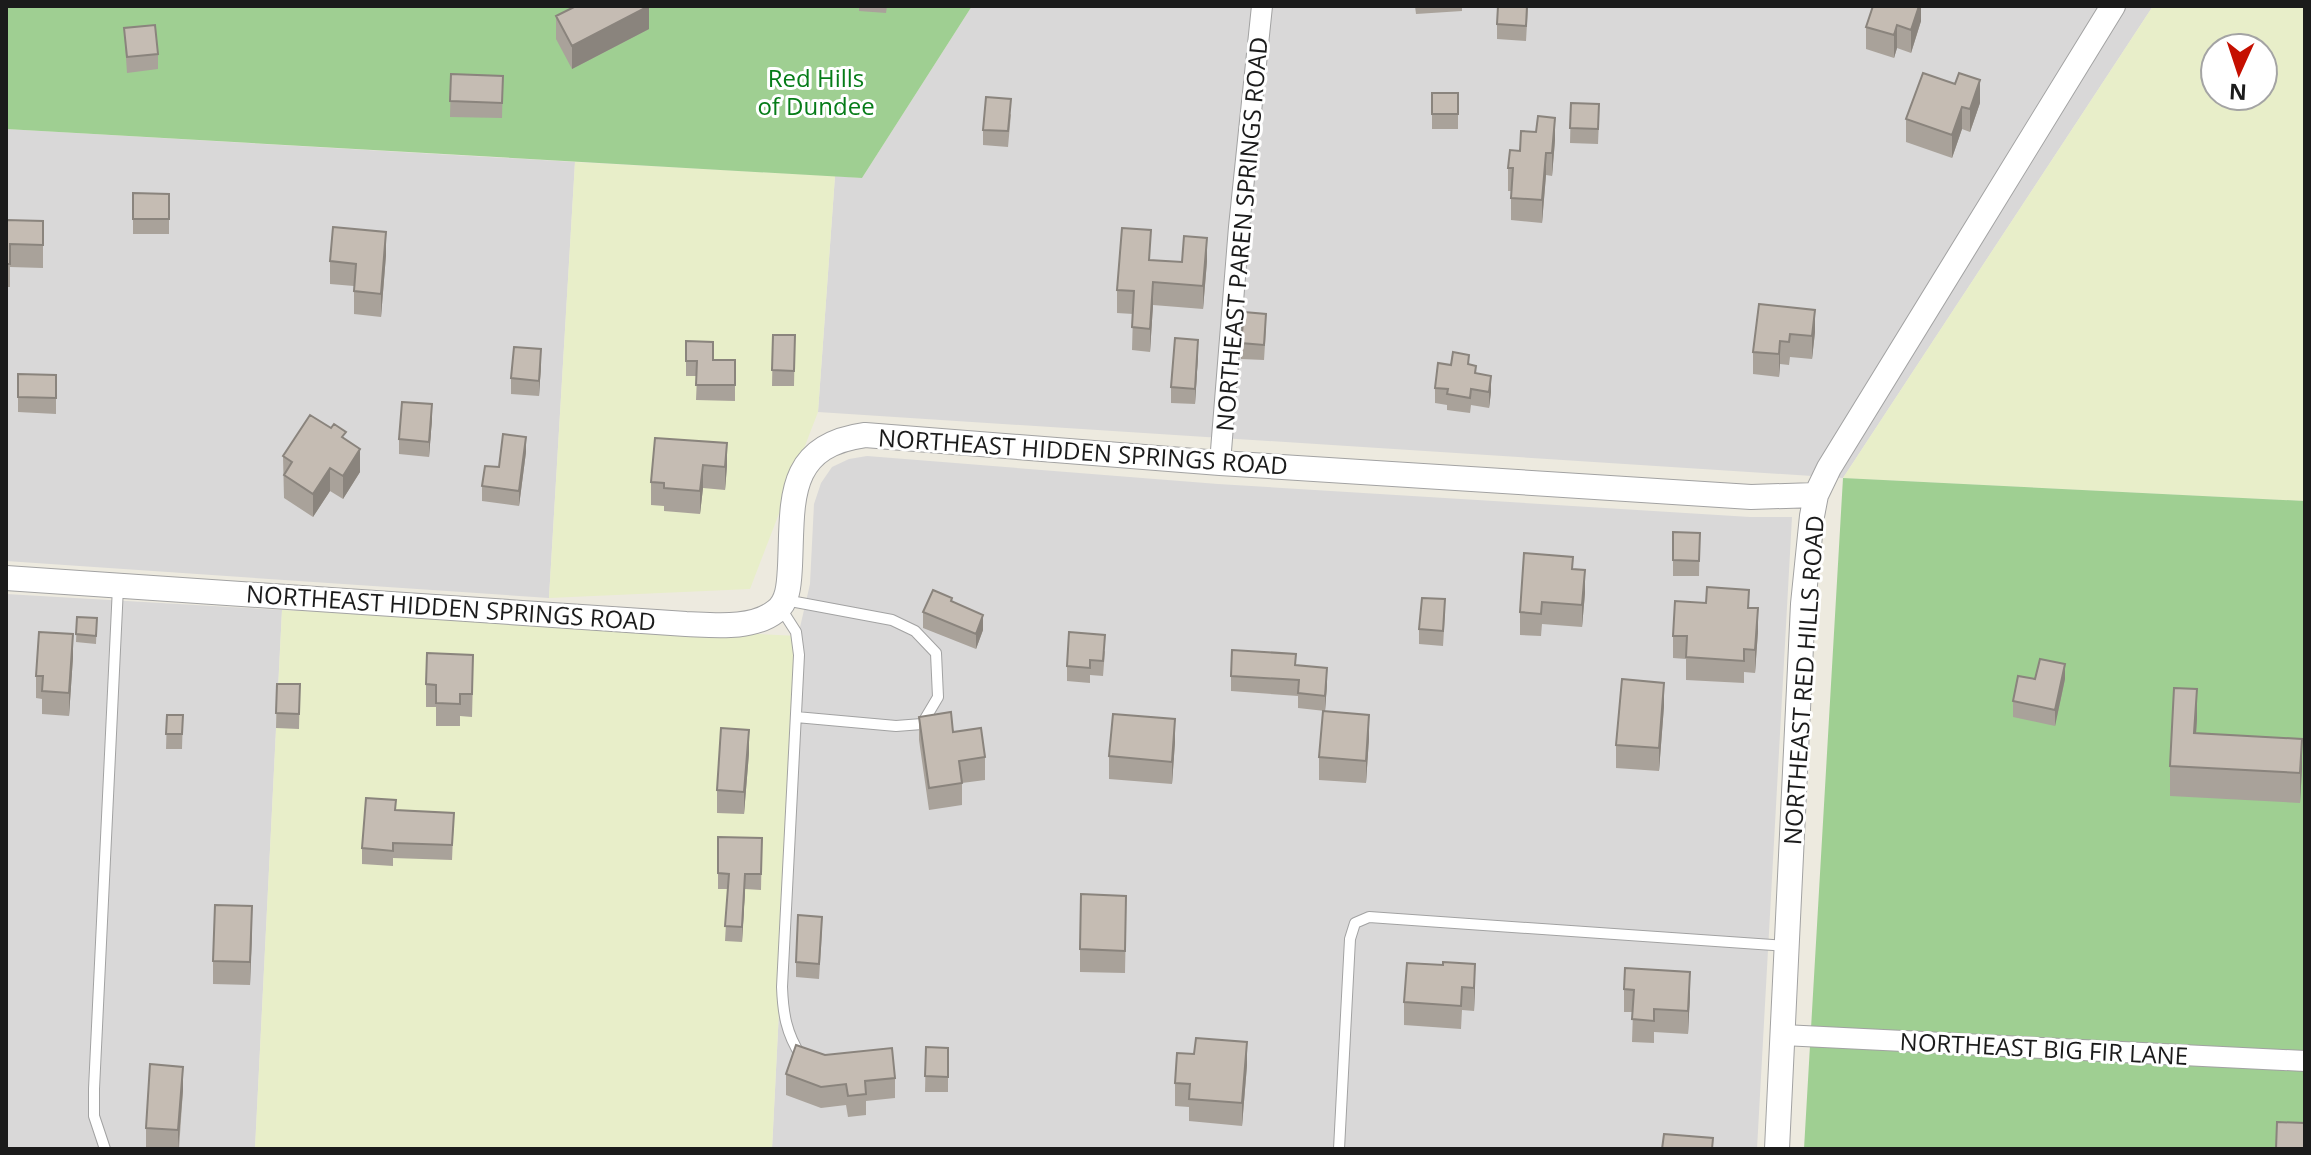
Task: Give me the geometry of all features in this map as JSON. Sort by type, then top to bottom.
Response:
[{"type":"street","name":"NORTHEAST PAREN SPRINGS ROAD","points":[[1220,463],[1239,227],[1262,6]]},
{"type":"street","name":"NORTHEAST RED HILLS ROAD","points":[[1777,1149],[1803,604],[1816,495],[1905,342],[2113,6]]},
{"type":"street","name":"NORTHEAST HIDDEN SPRINGS ROAD","points":[[6,578],[686,624],[750,622],[765,617],[782,604],[789,581],[796,486],[810,460],[818,451],[843,438],[886,435],[1220,463],[1751,497],[1816,495]]},
{"type":"street","name":"NORTHEAST BIG FIR LANE","points":[[1783,1035],[2305,1061]]},
{"type":"lane","points":[[105,1149],[94,1116],[94,1089],[118,585]]},
{"type":"lane","points":[[782,604],[892,620],[915,631],[936,653],[938,697],[922,724],[896,726],[796,717]]},
{"type":"lane","points":[[782,604],[796,632],[799,655],[783,1016],[790,1040],[801,1056]]},
{"type":"lane","points":[[1339,1149],[1350,939],[1355,923],[1369,917],[1787,946]]},
{"type":"shaded area","points":[[972,6],[2153,6],[1843,478],[818,412],[835,176],[862,178]]},
{"type":"shaded area","points":[[6,129],[575,162],[549,598],[6,561]]},
{"type":"shaded area","points":[[867,456],[1218,484],[1750,517],[1792,517],[1757,1149],[772,1149],[798,636],[810,584],[814,504],[821,483],[832,467],[849,459]]},
{"type":"shaded area","points":[[6,594],[282,610],[255,1149],[6,1149]]},
{"type":"green space","name":"Red Hills of Dundee","points":[[6,6],[972,6],[862,178],[6,129]]},
{"type":"green space","points":[[2153,6],[2305,6],[2305,501],[1843,478]]},
{"type":"green space","points":[[575,162],[835,176],[818,412],[750,589],[549,598]]},
{"type":"green space","points":[[1843,478],[2305,501],[2305,1149],[1804,1149]]},
{"type":"green space","points":[[282,610],[798,636],[772,1149],[255,1149]]},
{"type":"building","points":[[576,6],[649,6],[572,46],[556,16]]},
{"type":"building","points":[[1498,6],[1527,6],[1526,26],[1497,24]]},
{"type":"building","points":[[1873,6],[1919,6],[1911,30],[1897,25],[1894,35],[1866,27]]},
{"type":"building","points":[[155,25],[158,54],[127,57],[124,28]]},
{"type":"building","points":[[1923,73],[1955,84],[1959,73],[1980,80],[1970,109],[1962,107],[1952,135],[1906,119]]},
{"type":"building","points":[[451,74],[503,76],[502,103],[450,101]]},
{"type":"building","points":[[1432,93],[1458,93],[1458,114],[1432,114]]},
{"type":"building","points":[[986,97],[1011,99],[1008,131],[983,130]]},
{"type":"building","points":[[1571,103],[1599,104],[1598,129],[1570,128]]},
{"type":"building","points":[[1538,116],[1555,118],[1552,153],[1546,153],[1542,200],[1511,198],[1513,168],[1508,168],[1510,150],[1520,151],[1521,131],[1536,132]]},
{"type":"building","points":[[133,193],[169,194],[169,219],[133,219]]},
{"type":"building","points":[[6,220],[43,221],[43,245],[10,244],[10,264],[6,264]]},
{"type":"building","points":[[333,227],[386,232],[381,294],[354,291],[356,264],[330,261]]},
{"type":"building","points":[[1122,228],[1151,230],[1149,260],[1182,262],[1184,236],[1207,238],[1203,286],[1153,282],[1150,329],[1132,327],[1134,291],[1117,290]]},
{"type":"building","points":[[1759,304],[1815,310],[1812,336],[1790,334],[1789,342],[1780,341],[1779,354],[1753,352]]},
{"type":"building","points":[[1244,312],[1266,314],[1264,345],[1241,343]]},
{"type":"building","points":[[773,335],[795,335],[794,371],[772,370]]},
{"type":"building","points":[[1175,338],[1198,340],[1195,389],[1171,387]]},
{"type":"building","points":[[686,341],[713,342],[713,360],[735,360],[735,385],[696,385],[697,361],[686,361]]},
{"type":"building","points":[[514,347],[541,349],[539,381],[511,378]]},
{"type":"building","points":[[1453,352],[1469,355],[1468,364],[1476,366],[1475,373],[1491,376],[1489,392],[1471,389],[1470,398],[1447,394],[1448,389],[1435,388],[1438,363],[1451,365]]},
{"type":"building","points":[[18,374],[56,375],[56,398],[18,397]]},
{"type":"building","points":[[402,402],[432,404],[429,442],[399,439]]},
{"type":"building","points":[[310,415],[331,428],[334,424],[346,432],[342,437],[360,449],[343,476],[330,468],[313,494],[284,475],[292,462],[283,456]]},
{"type":"building","points":[[503,434],[526,437],[519,491],[482,486],[485,466],[499,467]]},
{"type":"building","points":[[655,438],[727,443],[725,467],[703,465],[700,491],[664,488],[664,483],[651,482]]},
{"type":"building","points":[[1673,532],[1700,533],[1699,561],[1673,560]]},
{"type":"building","points":[[1524,553],[1573,557],[1572,569],[1585,570],[1582,605],[1542,602],[1541,614],[1520,612]]},
{"type":"building","points":[[1707,587],[1749,590],[1748,608],[1758,608],[1755,650],[1744,649],[1744,661],[1686,657],[1687,636],[1673,636],[1675,601],[1706,603]]},
{"type":"building","points":[[933,590],[983,615],[976,634],[923,612]]},
{"type":"building","points":[[1422,598],[1445,599],[1443,631],[1419,629]]},
{"type":"building","points":[[77,617],[97,618],[96,636],[76,634]]},
{"type":"building","points":[[39,632],[73,634],[69,693],[42,691],[43,676],[36,676]]},
{"type":"building","points":[[1069,632],[1105,635],[1103,661],[1090,660],[1090,668],[1067,666]]},
{"type":"building","points":[[1232,650],[1296,654],[1295,665],[1327,668],[1325,696],[1298,693],[1299,680],[1231,676]]},
{"type":"building","points":[[427,653],[473,655],[472,694],[460,694],[460,704],[436,703],[436,685],[426,684]]},
{"type":"building","points":[[2040,659],[2065,664],[2055,710],[2013,701],[2018,676],[2035,679]]},
{"type":"building","points":[[1622,679],[1664,683],[1659,748],[1616,745]]},
{"type":"building","points":[[277,684],[300,684],[299,714],[276,713]]},
{"type":"building","points":[[2174,688],[2197,689],[2194,733],[2302,739],[2300,773],[2170,766]]},
{"type":"building","points":[[1323,711],[1369,715],[1366,761],[1319,757]]},
{"type":"building","points":[[951,712],[953,732],[981,728],[985,757],[959,761],[962,783],[929,788],[919,717]]},
{"type":"building","points":[[1113,714],[1175,719],[1172,762],[1109,756]]},
{"type":"building","points":[[167,715],[183,715],[182,734],[166,734]]},
{"type":"building","points":[[721,728],[749,730],[744,792],[717,790]]},
{"type":"building","points":[[366,798],[396,800],[395,810],[454,813],[452,845],[393,843],[393,851],[362,848]]},
{"type":"building","points":[[718,837],[762,838],[761,874],[745,874],[742,927],[725,926],[729,874],[718,873]]},
{"type":"building","points":[[1081,894],[1126,896],[1125,951],[1080,949]]},
{"type":"building","points":[[215,905],[252,906],[250,962],[213,961]]},
{"type":"building","points":[[798,915],[822,917],[819,964],[796,962]]},
{"type":"building","points":[[1443,962],[1475,964],[1474,988],[1462,987],[1461,1006],[1404,1002],[1407,963],[1443,965]]},
{"type":"building","points":[[1625,968],[1690,972],[1688,1011],[1654,1009],[1654,1021],[1632,1019],[1634,990],[1624,989]]},
{"type":"building","points":[[1196,1038],[1247,1042],[1242,1103],[1189,1099],[1190,1084],[1175,1083],[1177,1053],[1194,1054]]},
{"type":"building","points":[[796,1045],[825,1055],[892,1048],[895,1078],[865,1081],[866,1094],[848,1096],[846,1084],[821,1087],[786,1074]]},
{"type":"building","points":[[926,1047],[948,1048],[948,1077],[925,1076]]},
{"type":"building","points":[[150,1064],[183,1067],[178,1130],[146,1128]]},
{"type":"building","points":[[2277,1122],[2305,1123],[2305,1149],[2276,1149]]},
{"type":"building","points":[[1664,1134],[1713,1138],[1712,1149],[1662,1149]]}]
